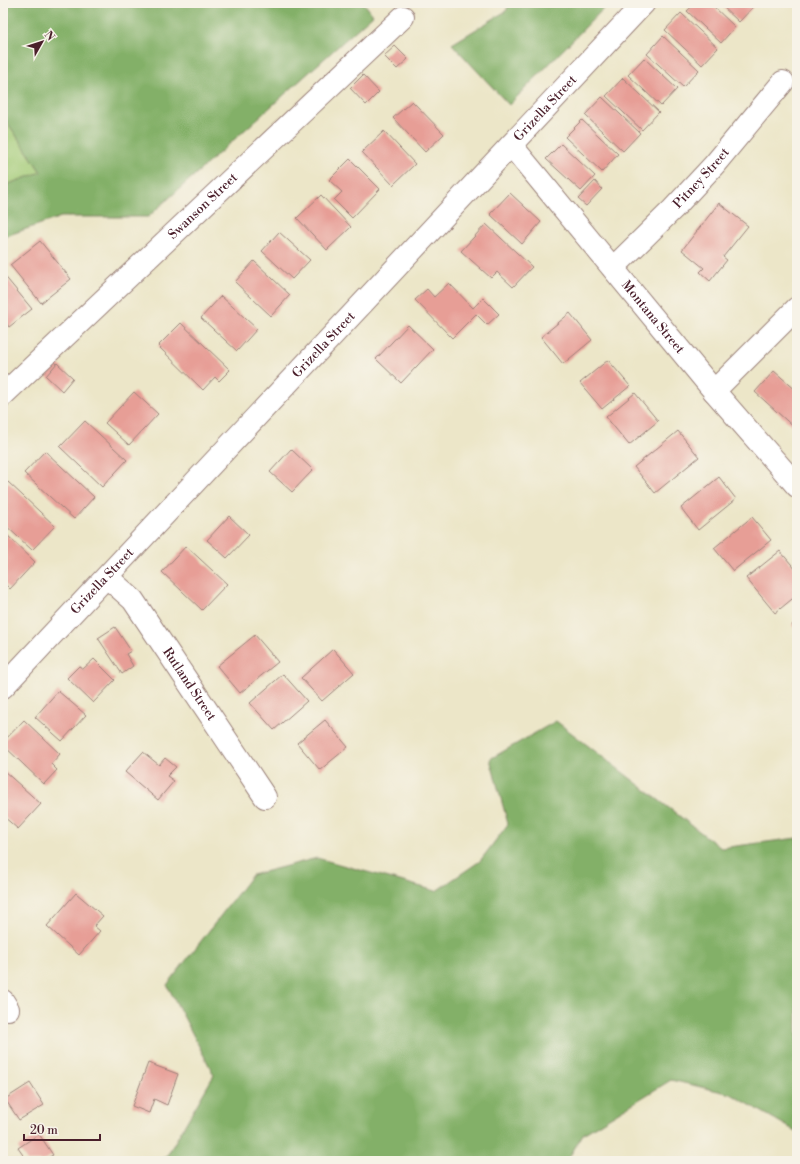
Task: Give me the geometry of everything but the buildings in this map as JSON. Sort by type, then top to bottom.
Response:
[{"type":"street","name":"Grizella Street","points":[[3,687],[644,3]]},
{"type":"street","name":"Swanson Street","points":[[3,395],[404,17]]},
{"type":"street","name":"Pitney Street","points":[[612,268],[673,209],[714,165],[783,82]]},
{"type":"street","name":"Montana Street","points":[[511,145],[714,392],[797,486]]},
{"type":"street","points":[[714,392],[797,308]]},
{"type":"street","name":"Rutland Street","points":[[107,577],[133,600],[265,797]]},
{"type":"green space","points":[[3,3],[364,3],[373,15],[148,217],[61,217],[3,237],[3,186],[41,172],[3,116]]},
{"type":"green space","points":[[510,3],[609,3],[509,105],[452,44],[506,11]]},
{"type":"green space","points":[[3,116],[41,172],[3,186]]},
{"type":"green space","points":[[556,721],[721,848],[797,838],[797,1132],[731,1094],[671,1080],[583,1134],[567,1161],[159,1161],[168,1154],[214,1075],[167,985],[252,875],[317,858],[436,891],[480,861],[508,824],[490,759]]}]
